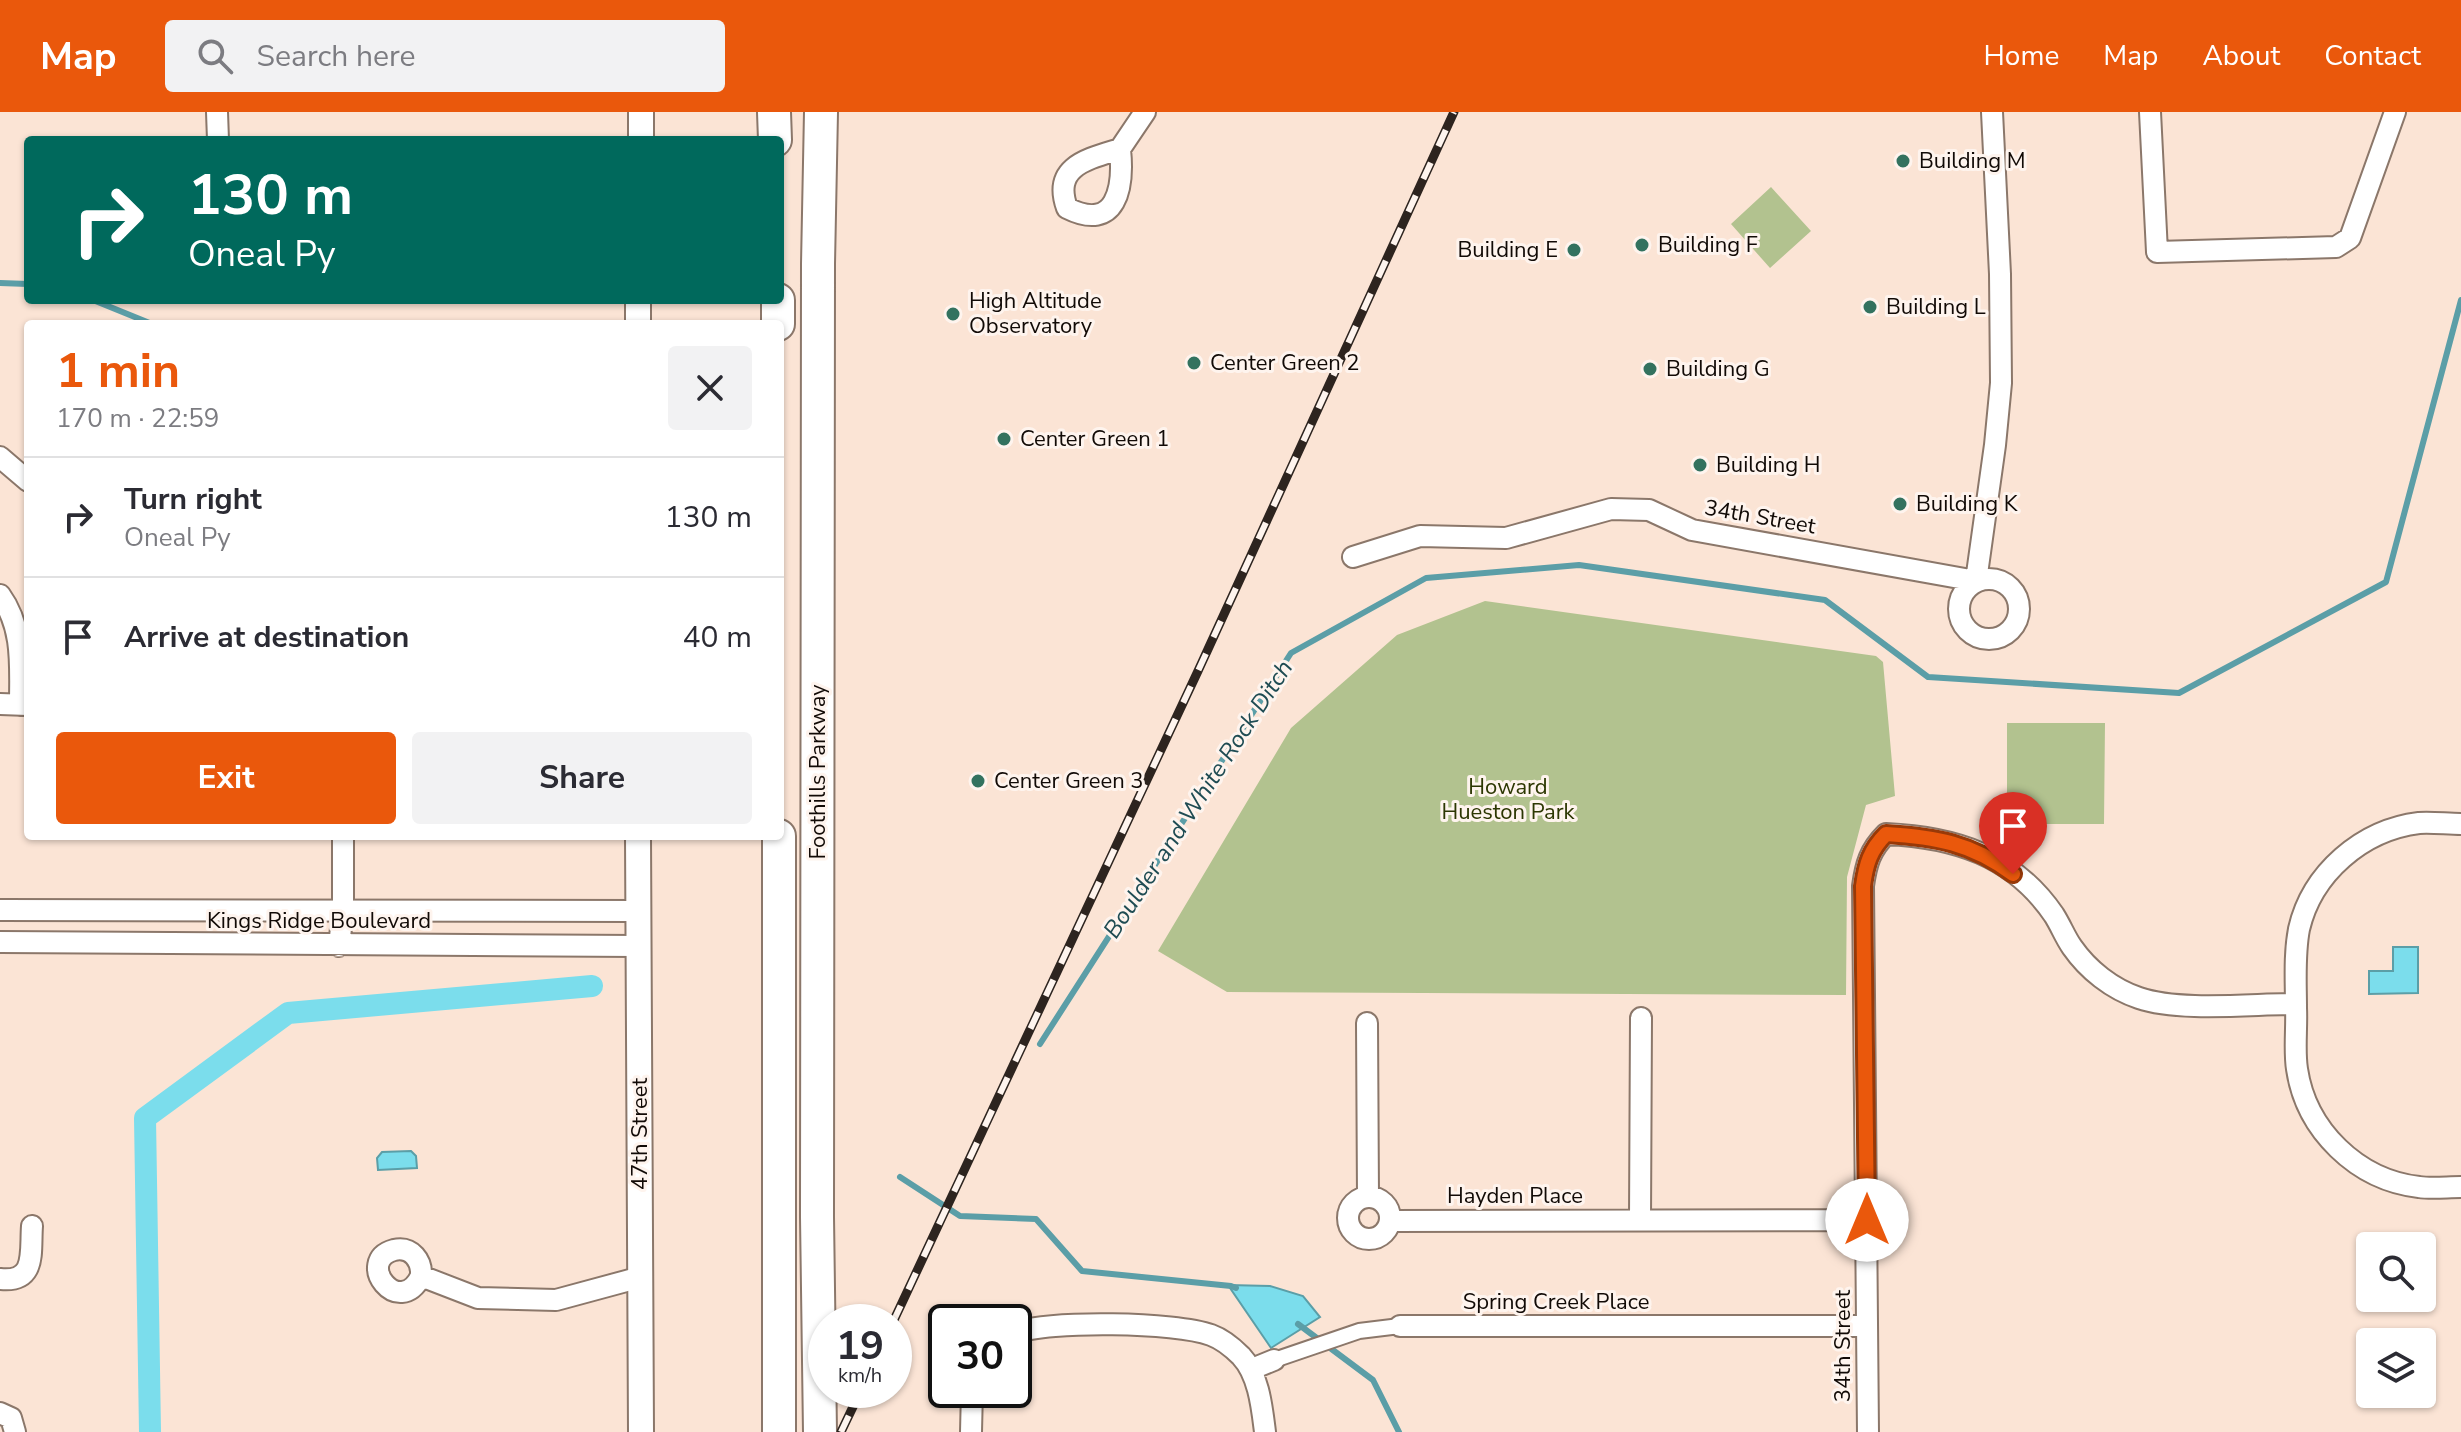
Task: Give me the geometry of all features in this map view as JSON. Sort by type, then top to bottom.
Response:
[{"type":"highway","points":[[774,112],[775,136]]},
{"type":"highway","name":"Foothills Parkway","points":[[820,1432],[818,264],[821,112]]},
{"type":"highway","name":"Foothills Parkway","points":[[779,840],[779,1425]]},
{"type":"street","points":[[217,112],[218,136]]},
{"type":"street","points":[[641,112],[641,136]]},
{"type":"street","points":[[1120,149],[1145,112]]},
{"type":"street","name":"34th Street","points":[[1353,557],[1420,536],[1506,538],[1611,509],[1634,509],[1649,510],[1692,530],[1976,581],[2001,383],[2000,274],[1992,112]]},
{"type":"street","points":[[2150,112],[2157,252],[2336,247],[2350,238],[2395,112]]},
{"type":"street","points":[[0,457],[24,478]]},
{"type":"street","points":[[0,595],[14,618],[19,642],[16,705]]},
{"type":"street","points":[[2461,824],[2420,823],[2390,829],[2363,842],[2339,860],[2314,891],[2300,929],[2296,959],[2297,1069],[2308,1107],[2330,1141],[2353,1162],[2379,1177],[2418,1187],[2461,1187]]},
{"type":"street","name":"34th Street","points":[[1868,1432],[1863,886],[1866,862],[1874,846],[1886,834],[1925,836],[1963,845],[1995,860],[2031,888],[2054,915],[2070,946],[2086,965],[2110,984],[2137,997],[2166,1005],[2296,1004]]},
{"type":"street","points":[[339,946],[343,910],[343,840]]},
{"type":"street","name":"47th Street","points":[[638,840],[641,1432]]},
{"type":"street","name":"Kings Ridge Boulevard","points":[[0,910],[638,911]]},
{"type":"street","name":"Kings Ridge Boulevard","points":[[0,942],[638,946]]},
{"type":"street","points":[[1640,1219],[1641,1018]]},
{"type":"street","name":"Hayden Place","points":[[1367,1023],[1368,1197],[1351,1208],[1349,1221],[1361,1237],[1374,1238],[1386,1231],[1390,1221],[1867,1220]]},
{"type":"street","points":[[1368,1197],[1386,1205],[1390,1221]]},
{"type":"street","points":[[0,1279],[22,1277],[28,1270],[32,1226]]},
{"type":"street","points":[[421,1276],[478,1298],[556,1300],[641,1277]]},
{"type":"street","points":[[1032,1330],[1078,1325],[1149,1326],[1208,1334],[1240,1355],[1252,1369],[1265,1432]]},
{"type":"street","name":"Spring Creek Place","points":[[1252,1369],[1359,1331],[1400,1326],[1867,1326]]},
{"type":"street","points":[[971,1432],[972,1408]]},
{"type":"street","points":[[0,1413],[11,1418],[15,1432]]},
{"type":"green space","points":[[1771,187],[1811,231],[1770,268],[1731,224]]},
{"type":"green space","name":"Howard Hueston Park","points":[[1485,601],[1876,656],[1883,662],[1895,796],[1866,805],[1847,877],[1846,995],[1227,992],[1158,951],[1291,728],[1397,635]]},
{"type":"green space","points":[[2007,723],[2105,723],[2104,824],[2007,824]]},
{"type":"water","points":[[2393,947],[2418,947],[2418,993],[2369,994],[2369,971],[2393,971]]},
{"type":"water","points":[[411,1151],[416,1156],[417,1168],[378,1170],[377,1158],[382,1152]]},
{"type":"water","points":[[1228,1285],[1270,1286],[1303,1296],[1320,1317],[1271,1348]]},
{"type":"waterway","points":[[0,283],[24,284]]},
{"type":"waterway","name":"Boulder and White Rock Ditch","points":[[1040,1044],[1291,653],[1426,578],[1579,565],[1825,600],[1928,677],[2179,693],[2386,582],[2461,300]]},
{"type":"waterway","points":[[103,304],[142,320]]},
{"type":"waterway","name":"Boulder and White Rock Ditch","points":[[150,1432],[145,1118],[288,1013],[592,986]]},
{"type":"waterway","points":[[900,1177],[960,1216],[1036,1219],[1082,1271],[1236,1288]]},
{"type":"waterway","points":[[1298,1324],[1373,1380],[1399,1432]]},
{"type":"railway","points":[[901,1304],[1198,671],[1454,112]]},
{"type":"railway","points":[[841,1432],[852,1408]]},
{"type":"place","name":"Building M","points":[[1903,161]]},
{"type":"place","name":"Building F","points":[[1642,245]]},
{"type":"place","name":"Building E","points":[[1574,250]]},
{"type":"place","name":"Building L","points":[[1870,307]]},
{"type":"place","name":"High Altitude Observatory","points":[[953,314]]},
{"type":"place","name":"Center Green 2","points":[[1194,363]]},
{"type":"place","name":"Building G","points":[[1650,369]]},
{"type":"place","name":"Center Green 1","points":[[1004,439]]},
{"type":"place","name":"Building H","points":[[1700,465]]},
{"type":"place","name":"Building K","points":[[1900,504]]},
{"type":"place","name":"Center Green 3","points":[[978,781]]},
{"type":"route","points":[[1867,1220],[1863,886],[1866,862],[1874,846],[1886,834],[1925,836],[1963,845],[1995,860],[2013,874]]}]
